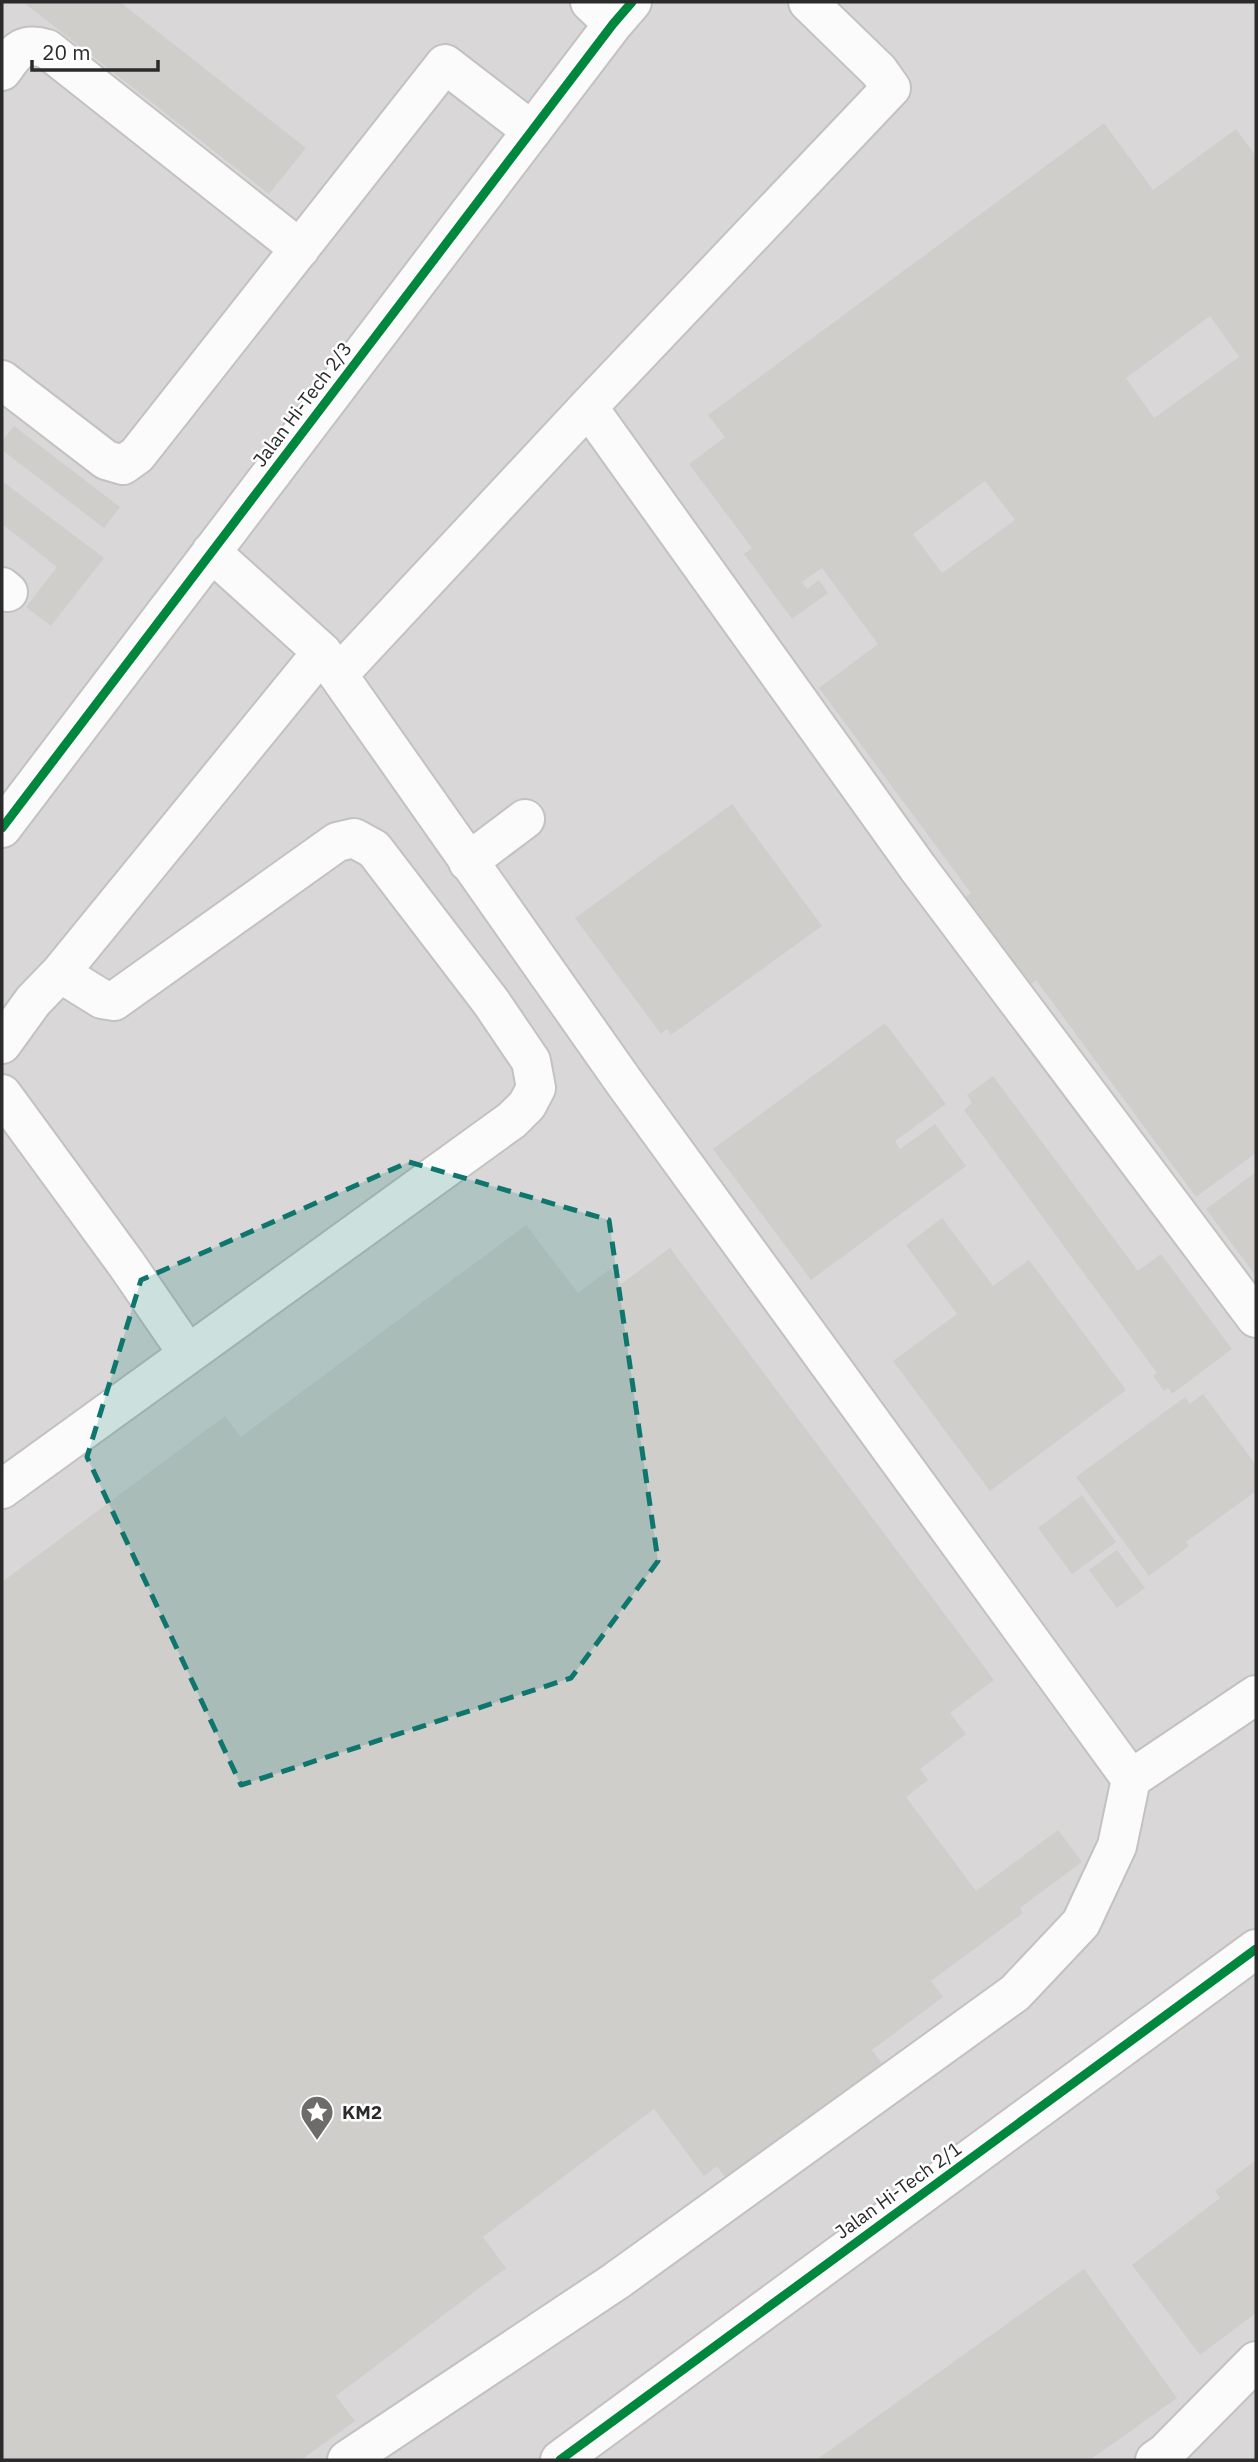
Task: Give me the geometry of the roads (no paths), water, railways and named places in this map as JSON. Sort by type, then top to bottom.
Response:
[{"type":"street","points":[[2,1044],[33,1001],[330,663],[588,407],[891,88],[879,71],[808,2]]},
{"type":"street","name":"Jalan Hi-Tech 2/3","points":[[2,828],[532,131],[612,9]]},
{"type":"street","points":[[2,71],[18,50],[33,45],[47,49],[300,249]]},
{"type":"street","points":[[2,381],[106,460],[123,465],[137,455],[445,64],[532,131]]},
{"type":"street","points":[[588,407],[918,868],[1256,1318]]},
{"type":"street","points":[[211,552],[330,663],[632,1093],[1131,1779]]},
{"type":"street","points":[[468,862],[525,819]]},
{"type":"street","points":[[2,1489],[512,1120],[527,1105],[537,1088],[531,1061],[479,986],[374,849],[354,838],[337,842],[114,1001],[102,999],[60,973]]},
{"type":"street","points":[[2,1094],[127,1265],[188,1354]]},
{"type":"street","points":[[347,2460],[616,2281],[1015,1993],[1082,1923],[1117,1846],[1131,1779],[1256,1695]]},
{"type":"street","name":"Jalan Hi-Tech 2/1","points":[[560,2460],[1256,1949]]},
{"type":"street","points":[[1155,2460],[1256,2361]]},
{"type":"place","name":"KM2","points":[[317,2142]]}]
